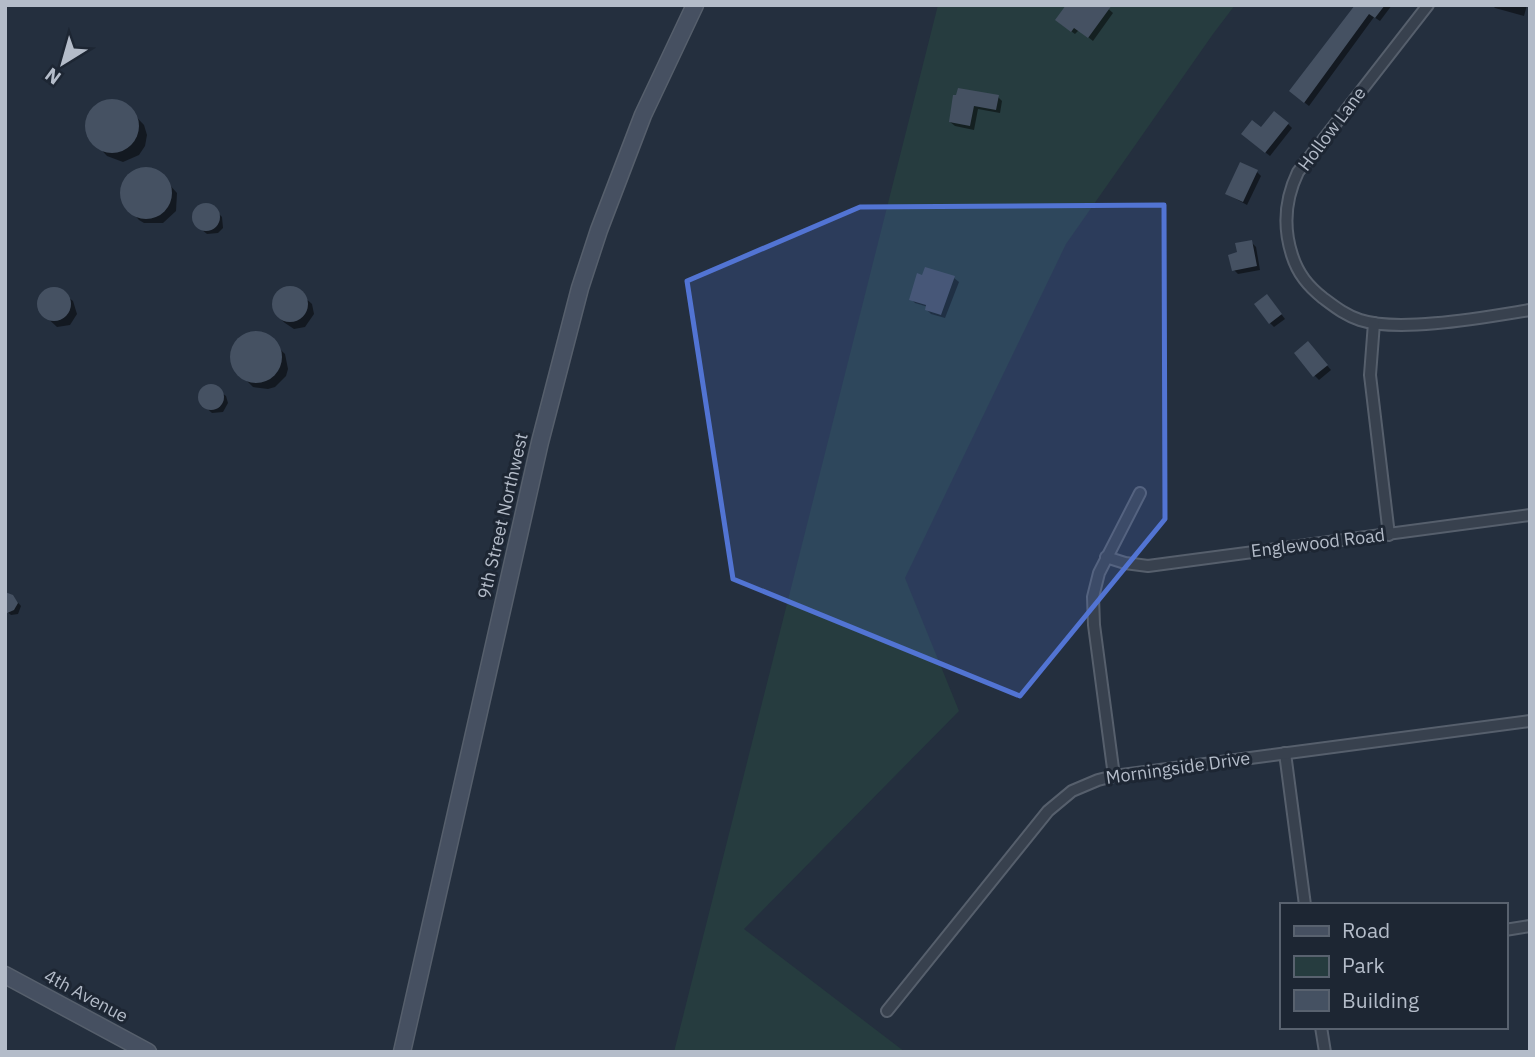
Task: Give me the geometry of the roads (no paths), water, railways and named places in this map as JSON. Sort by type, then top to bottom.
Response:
[{"type":"street","name":"9th Street Northwest","points":[[402,1052],[540,442],[580,288],[639,124],[695,5]]},
{"type":"street","name":"Hollow Lane","points":[[1428,5],[1307,159],[1293,182],[1287,206],[1289,247],[1297,270],[1304,280],[1340,311],[1374,323],[1420,324],[1530,310]]},
{"type":"street","points":[[1374,323],[1370,375],[1390,535]]},
{"type":"street","points":[[1114,776],[1092,608],[1095,586],[1106,557],[1140,493]]},
{"type":"street","name":"Englewood Road","points":[[1106,557],[1148,566],[1530,515]]},
{"type":"street","name":"Morningside Drive","points":[[887,1011],[1048,811],[1060,800],[1085,785],[1114,776],[1530,720]]},
{"type":"street","points":[[1284,753],[1305,903]]},
{"type":"street","points":[[1507,930],[1530,926]]},
{"type":"street","name":"4th Avenue","points":[[5,975],[148,1052]]},
{"type":"street","points":[[1321,1029],[1325,1052]]}]
